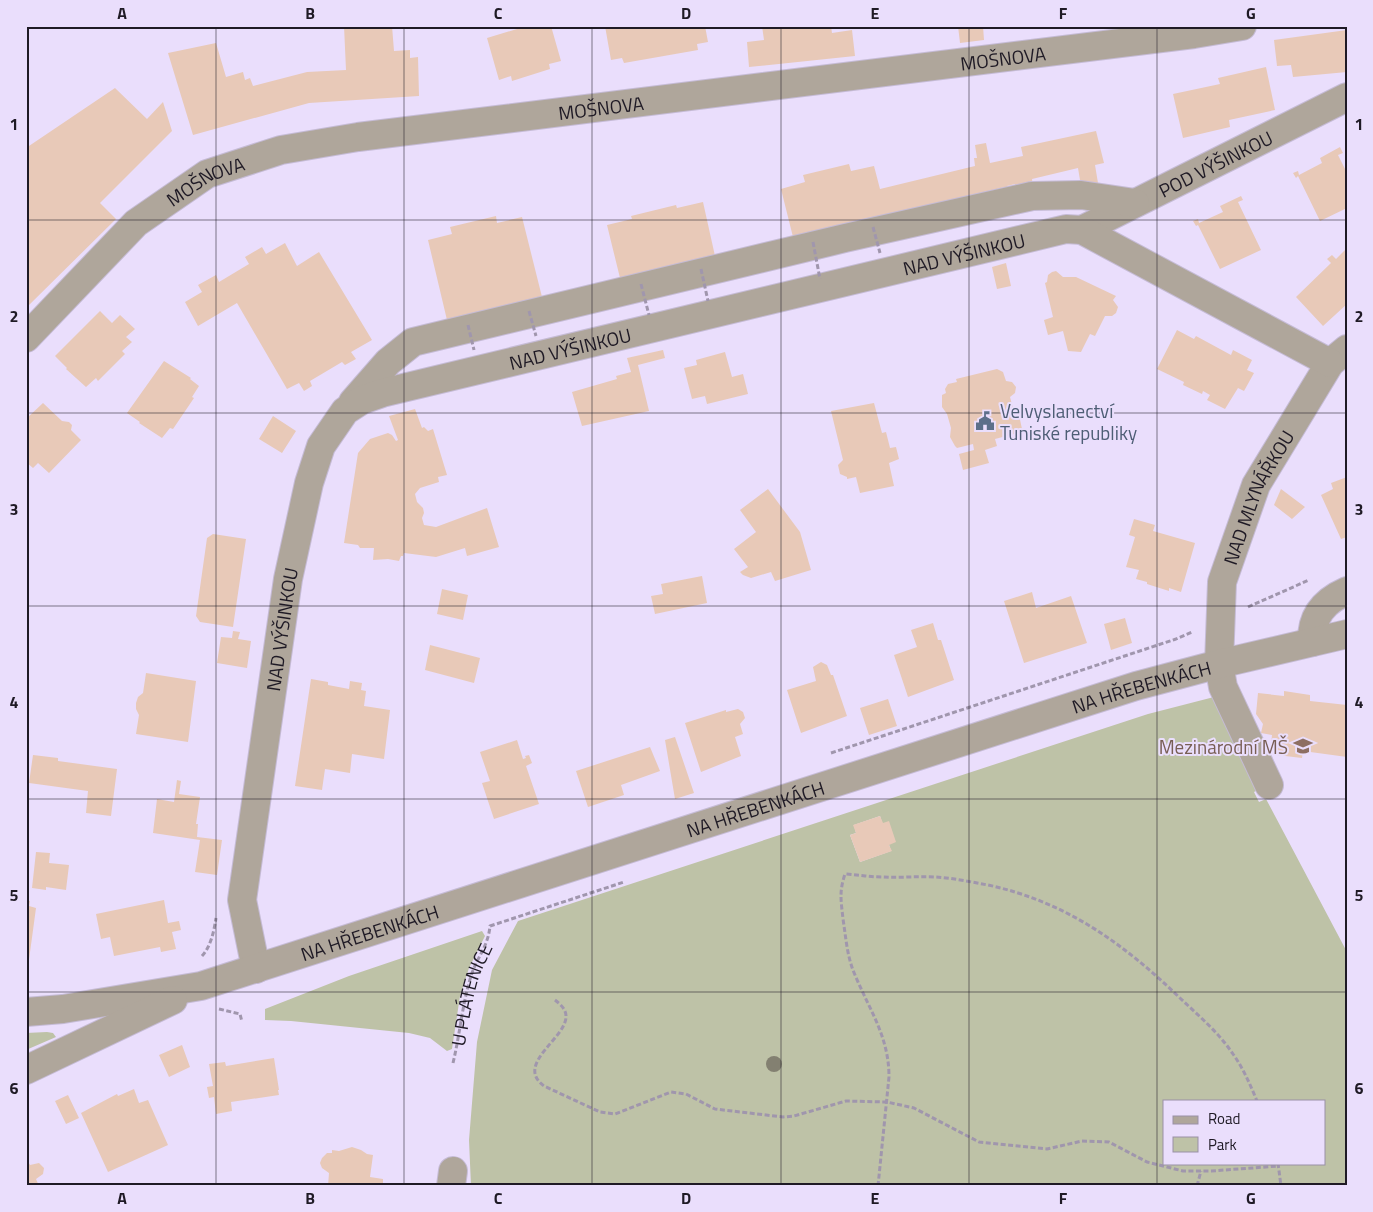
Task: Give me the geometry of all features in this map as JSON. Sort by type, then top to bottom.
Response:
[{"type":"street","name":"MOŠNOVA","points":[[26,338],[136,223],[207,174],[282,150],[358,136],[1174,36],[1242,26]]},
{"type":"street","name":"POD VÝŠINKOU","points":[[1082,230],[1347,96]]},
{"type":"street","points":[[345,411],[388,362],[414,342],[845,238],[1032,196],[1081,195],[1135,203]]},
{"type":"street","name":"NAD VÝŠINKOU","points":[[256,969],[242,900],[288,579],[309,483],[321,446],[345,411],[362,400],[392,391],[1066,230],[1082,230]]},
{"type":"street","points":[[1082,230],[1339,356]]},
{"type":"street","name":"NAD MLYNÁŘKOU","points":[[1269,784],[1224,690],[1219,664],[1222,582],[1256,486],[1339,356]]},
{"type":"street","points":[[1312,642],[1312,628],[1324,604],[1335,596],[1347,591]]},
{"type":"street","name":"NA HŘEBENKÁCH","points":[[26,1012],[62,1009],[201,986],[1136,686],[1219,664],[1347,634]]},
{"type":"street","name":"NA HŘEBENKÁCH","points":[[26,1070],[201,986]]},
{"type":"path","points":[[873,227],[880,253]]},
{"type":"path","points":[[813,242],[820,279]]},
{"type":"path","points":[[701,269],[708,301]]},
{"type":"path","points":[[641,284],[649,315]]},
{"type":"path","points":[[529,311],[536,336]]},
{"type":"path","points":[[468,325],[474,350]]},
{"type":"path","points":[[825,754],[1176,639],[1310,580]]},
{"type":"path","points":[[878,1186],[889,1070],[886,1047],[880,1027],[854,975],[848,954],[840,890],[845,874],[883,878],[937,877],[989,886],[1019,894],[1069,913],[1140,960],[1199,1015],[1233,1054],[1246,1074],[1257,1100]]},
{"type":"path","name":"U PLÁTENICE","points":[[454,1063],[464,997],[472,970],[488,939],[490,926]]},
{"type":"path","points":[[202,956],[207,954]]},
{"type":"path","points":[[555,1000],[564,1008],[567,1015],[555,1038],[539,1056],[535,1068],[536,1076],[544,1086],[600,1112],[615,1114],[670,1092],[686,1094],[716,1109],[783,1117],[794,1116],[846,1100],[887,1102],[914,1108],[979,1142],[1048,1149],[1082,1141],[1109,1142],[1147,1162],[1183,1171],[1279,1165],[1281,1186]]},
{"type":"path","points":[[216,1009],[240,1014],[242,1022]]},
{"type":"path","points":[[1197,1186],[1200,1171]]},
{"type":"path","points":[[856,1185],[870,1186]]},
{"type":"green space","points":[[1214,697],[1261,788],[1254,792],[1259,802],[1266,799],[1347,952],[1347,1186],[471,1186],[469,1140],[477,1042],[492,970],[518,921],[1148,714]],"holes":[[[880,816],[891,851],[860,862],[850,835],[856,833],[854,825]]]},
{"type":"green space","points":[[482,931],[485,936],[469,968],[460,996],[452,1049],[447,1051],[430,1038],[409,1033],[265,1020],[265,1009],[349,976]]},
{"type":"green space","points":[[26,1033],[53,1033],[56,1037],[26,1050]]},
{"type":"building","points":[[344,26],[392,26],[394,51],[410,50],[410,58],[418,57],[419,96],[309,103],[193,135],[168,53],[216,43],[226,77],[243,72],[245,80],[250,78],[253,86],[307,72],[346,70]]},
{"type":"building","points":[[527,26],[551,26],[561,61],[549,64],[550,69],[512,81],[511,76],[499,80],[487,38]]},
{"type":"building","points":[[605,26],[705,26],[708,42],[697,44],[698,50],[624,63],[622,58],[611,60]]},
{"type":"building","points":[[762,26],[831,26],[832,33],[852,30],[855,56],[749,67],[747,42],[764,40]]},
{"type":"building","points":[[958,26],[983,26],[984,40],[960,43]]},
{"type":"building","points":[[1347,30],[1347,72],[1293,77],[1291,65],[1277,66],[1274,40]]},
{"type":"building","points":[[1266,67],[1275,110],[1229,120],[1230,127],[1183,138],[1173,94],[1220,84],[1218,78]]},
{"type":"building","points":[[115,88],[147,119],[163,102],[172,131],[100,203],[116,219],[26,308],[26,148]]},
{"type":"building","points":[[1096,131],[1104,163],[1095,165],[1098,183],[1081,186],[1078,168],[1032,179],[1033,186],[1017,190],[1015,184],[1007,186],[1008,188],[1005,187],[793,237],[781,189],[805,182],[803,175],[849,164],[851,171],[874,166],[880,189],[975,166],[974,158],[977,158],[975,145],[986,143],[990,163],[1023,156],[1021,147]]},
{"type":"building","points":[[1340,147],[1343,153],[1338,155],[1347,173],[1347,208],[1320,221],[1298,176],[1296,178],[1293,173],[1298,171],[1299,175],[1322,163],[1320,158]]},
{"type":"building","points":[[1241,196],[1243,200],[1238,202],[1261,250],[1220,269],[1198,225],[1196,226],[1193,221],[1198,219],[1199,223],[1223,212],[1220,206]]},
{"type":"building","points":[[703,202],[715,256],[620,278],[607,225],[632,219],[631,216],[676,205],[677,208]]},
{"type":"building","points":[[496,216],[497,223],[522,217],[542,297],[447,320],[428,240],[452,234],[450,227]]},
{"type":"building","points":[[285,243],[297,266],[319,252],[372,340],[351,352],[356,359],[345,365],[342,362],[310,381],[312,386],[304,391],[299,383],[287,389],[237,303],[198,326],[185,302],[202,292],[198,285],[216,275],[219,282],[249,264],[245,257],[262,247],[266,254]]},
{"type":"building","points":[[1347,248],[1347,304],[1323,326],[1296,297],[1331,263],[1327,259],[1332,255],[1336,259]]},
{"type":"building","points":[[1006,263],[1011,286],[997,289],[992,267]]},
{"type":"building","points":[[1056,271],[1063,277],[1076,277],[1116,296],[1113,300],[1118,307],[1116,313],[1112,316],[1105,316],[1095,336],[1090,334],[1081,352],[1068,351],[1063,331],[1048,335],[1044,320],[1053,317],[1045,283],[1047,282],[1048,275]]},
{"type":"building","points":[[100,311],[112,323],[120,315],[135,329],[126,337],[132,342],[122,351],[125,354],[98,381],[96,378],[86,387],[55,356]]},
{"type":"building","points":[[1177,330],[1194,339],[1196,336],[1231,355],[1233,350],[1252,360],[1247,370],[1254,373],[1244,391],[1238,388],[1225,409],[1207,400],[1210,395],[1203,391],[1202,394],[1183,385],[1184,382],[1157,369]]},
{"type":"building","points":[[663,350],[665,358],[638,365],[649,411],[582,426],[572,392],[617,379],[616,376],[631,372],[627,358]]},
{"type":"building","points":[[725,352],[732,377],[743,374],[748,394],[707,404],[705,396],[692,399],[684,368],[697,365],[696,360]]},
{"type":"building","points":[[164,361],[191,378],[199,386],[192,397],[194,398],[173,429],[170,428],[162,438],[127,413]]},
{"type":"building","name":"Velvyslanectví Tuniské republiky","points":[[997,369],[1003,372],[1006,381],[1012,382],[1016,387],[1015,393],[1010,397],[1015,416],[1019,415],[1022,429],[1017,431],[1018,433],[995,439],[997,446],[985,450],[989,463],[963,470],[959,454],[974,450],[973,444],[957,448],[955,446],[950,437],[951,428],[947,414],[942,407],[942,395],[946,393],[945,389],[948,384],[957,382],[956,379]]},
{"type":"building","points":[[43,403],[62,421],[69,422],[72,425],[71,430],[81,440],[49,473],[38,463],[33,468],[26,462],[26,419]]},
{"type":"building","points":[[874,403],[882,433],[886,432],[890,448],[896,447],[899,459],[889,463],[894,486],[860,493],[856,477],[847,479],[847,477],[840,474],[838,465],[843,460],[831,411]]},
{"type":"building","points":[[415,409],[422,428],[424,427],[428,431],[433,429],[447,475],[438,477],[439,482],[420,488],[415,494],[417,502],[423,508],[422,518],[424,525],[436,527],[487,508],[499,547],[467,556],[465,548],[436,557],[404,553],[399,561],[388,559],[373,560],[374,548],[360,548],[358,545],[344,543],[358,453],[370,439],[388,433],[396,441],[398,440],[389,416]]},
{"type":"building","points":[[273,416],[296,431],[282,453],[259,439]]},
{"type":"building","points":[[1347,477],[1347,537],[1341,539],[1321,495],[1333,489],[1331,483]]},
{"type":"building","points":[[768,489],[800,532],[811,570],[775,581],[771,572],[751,578],[743,575],[740,572],[748,567],[734,549],[756,532],[740,510]]},
{"type":"building","points":[[1281,489],[1305,507],[1292,519],[1274,505]]},
{"type":"building","points":[[1134,519],[1155,525],[1153,531],[1195,543],[1181,592],[1169,588],[1169,591],[1136,579],[1139,570],[1126,567],[1135,537],[1129,535]]},
{"type":"building","points":[[213,534],[246,539],[233,627],[200,622],[196,616],[207,538]]},
{"type":"building","points":[[702,576],[707,603],[655,614],[651,596],[663,594],[661,584]]},
{"type":"building","points":[[442,589],[468,595],[463,620],[437,614]]},
{"type":"building","points":[[1032,592],[1036,608],[1071,596],[1087,643],[1024,663],[1004,601]]},
{"type":"building","points":[[1125,618],[1132,643],[1111,650],[1104,624]]},
{"type":"building","points":[[933,623],[938,640],[941,640],[954,680],[908,697],[894,655],[917,647],[911,630]]},
{"type":"building","points":[[233,631],[240,632],[238,639],[251,641],[247,668],[217,663],[221,637],[232,638]]},
{"type":"building","points":[[430,645],[480,658],[474,683],[425,670]]},
{"type":"building","points":[[821,662],[827,665],[831,675],[833,675],[847,716],[801,733],[787,690],[816,681],[813,667]]},
{"type":"building","points":[[146,673],[196,681],[188,742],[136,734],[139,715],[136,703],[138,697],[143,693]]},
{"type":"building","points":[[311,679],[349,689],[350,681],[362,683],[361,690],[366,691],[364,706],[390,710],[384,759],[352,754],[350,773],[325,769],[322,790],[295,786]]},
{"type":"building","points":[[1284,691],[1310,695],[1310,701],[1347,705],[1347,757],[1303,751],[1302,758],[1277,755],[1278,745],[1271,745],[1272,735],[1261,733],[1263,724],[1256,714],[1258,693],[1284,696]]},
{"type":"building","points":[[888,699],[897,726],[869,735],[860,708]]},
{"type":"building","points":[[738,709],[743,712],[745,718],[740,724],[743,734],[735,737],[741,756],[701,772],[685,723],[726,710],[726,712]]},
{"type":"building","points":[[675,737],[694,793],[675,799],[665,740]]},
{"type":"building","points":[[517,740],[523,759],[529,755],[532,763],[526,766],[539,804],[494,819],[482,783],[490,781],[480,752]]},
{"type":"building","points":[[650,747],[660,771],[621,785],[624,795],[588,807],[576,771]]},
{"type":"building","points":[[33,755],[58,758],[58,761],[117,769],[111,816],[86,813],[88,791],[29,783]]},
{"type":"building","points":[[177,780],[181,781],[179,794],[200,797],[196,824],[198,824],[197,837],[222,840],[217,875],[195,872],[200,840],[153,833],[157,799],[174,802]]},
{"type":"building","points":[[880,816],[883,823],[889,821],[896,842],[889,845],[892,851],[860,862],[850,835],[856,833],[853,825]]},
{"type":"building","points":[[36,852],[50,853],[49,863],[69,865],[66,890],[46,887],[46,890],[32,888]]},
{"type":"building","points":[[26,900],[30,901],[29,906],[36,908],[28,967],[26,967]]},
{"type":"building","points":[[164,900],[168,923],[179,921],[181,930],[172,932],[176,949],[161,952],[160,947],[114,956],[110,937],[101,939],[96,914]]},
{"type":"building","points":[[182,1045],[190,1067],[169,1077],[159,1055]]},
{"type":"building","points":[[274,1058],[279,1095],[231,1102],[232,1111],[216,1114],[214,1097],[209,1098],[207,1087],[213,1086],[209,1064],[225,1062],[226,1066]]},
{"type":"building","points":[[134,1089],[139,1103],[148,1100],[168,1145],[108,1172],[81,1113],[117,1094],[118,1096]]},
{"type":"building","points":[[68,1095],[79,1118],[66,1124],[55,1101]]},
{"type":"building","points":[[352,1147],[373,1155],[370,1177],[383,1179],[383,1183],[392,1184],[392,1186],[328,1186],[329,1173],[322,1168],[320,1163],[322,1158],[327,1153],[332,1153],[332,1150],[339,1151]]},
{"type":"building","points":[[26,1158],[30,1165],[39,1163],[44,1168],[43,1174],[36,1179],[39,1186],[26,1186]]},
{"type":"place","name":"Velvyslanectví Tuniské republiky","points":[[985,421]]},
{"type":"place","name":"Mezinárodní MŠ","points":[[1303,746]]}]
